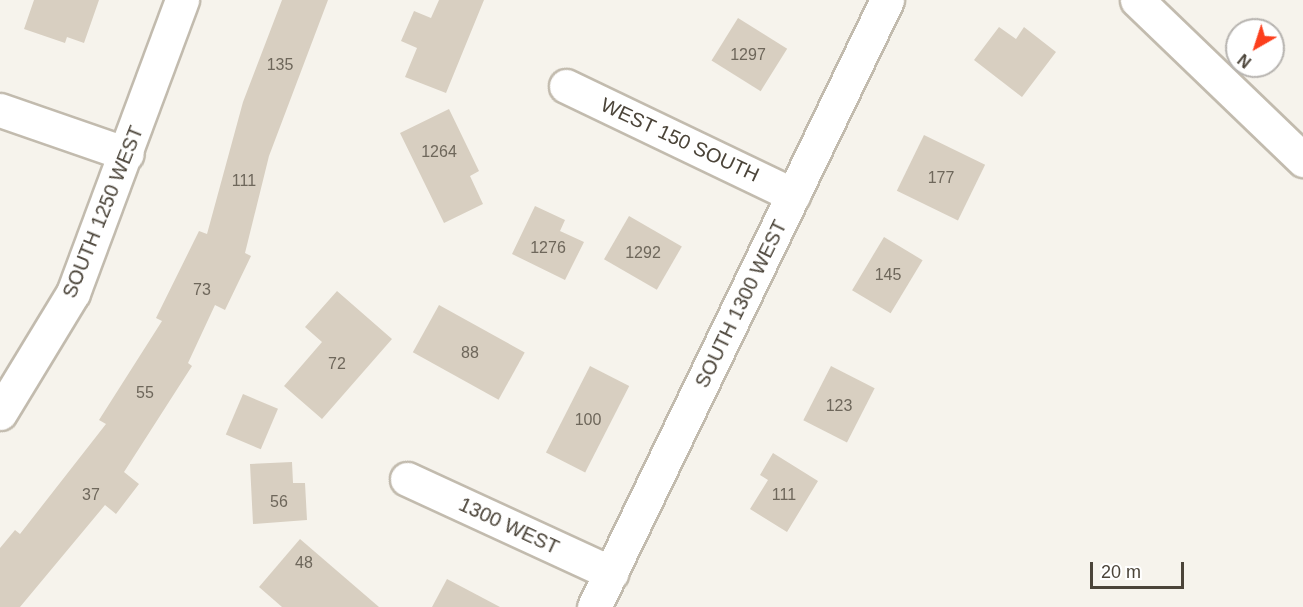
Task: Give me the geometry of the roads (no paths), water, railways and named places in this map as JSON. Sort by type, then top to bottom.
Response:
[{"type":"street","name":"SOUTH 1250 WEST","points":[[0,413],[73,293],[127,154],[182,0]]},
{"type":"street","name":"SOUTH 1300 WEST","points":[[594,607],[887,0]]},
{"type":"street","points":[[1137,0],[1303,160]]},
{"type":"street","name":"WEST 150 SOUTH","points":[[566,86],[794,195]]},
{"type":"street","points":[[0,110],[127,154]]},
{"type":"street","name":"1300 WEST","points":[[407,479],[611,573]]}]
